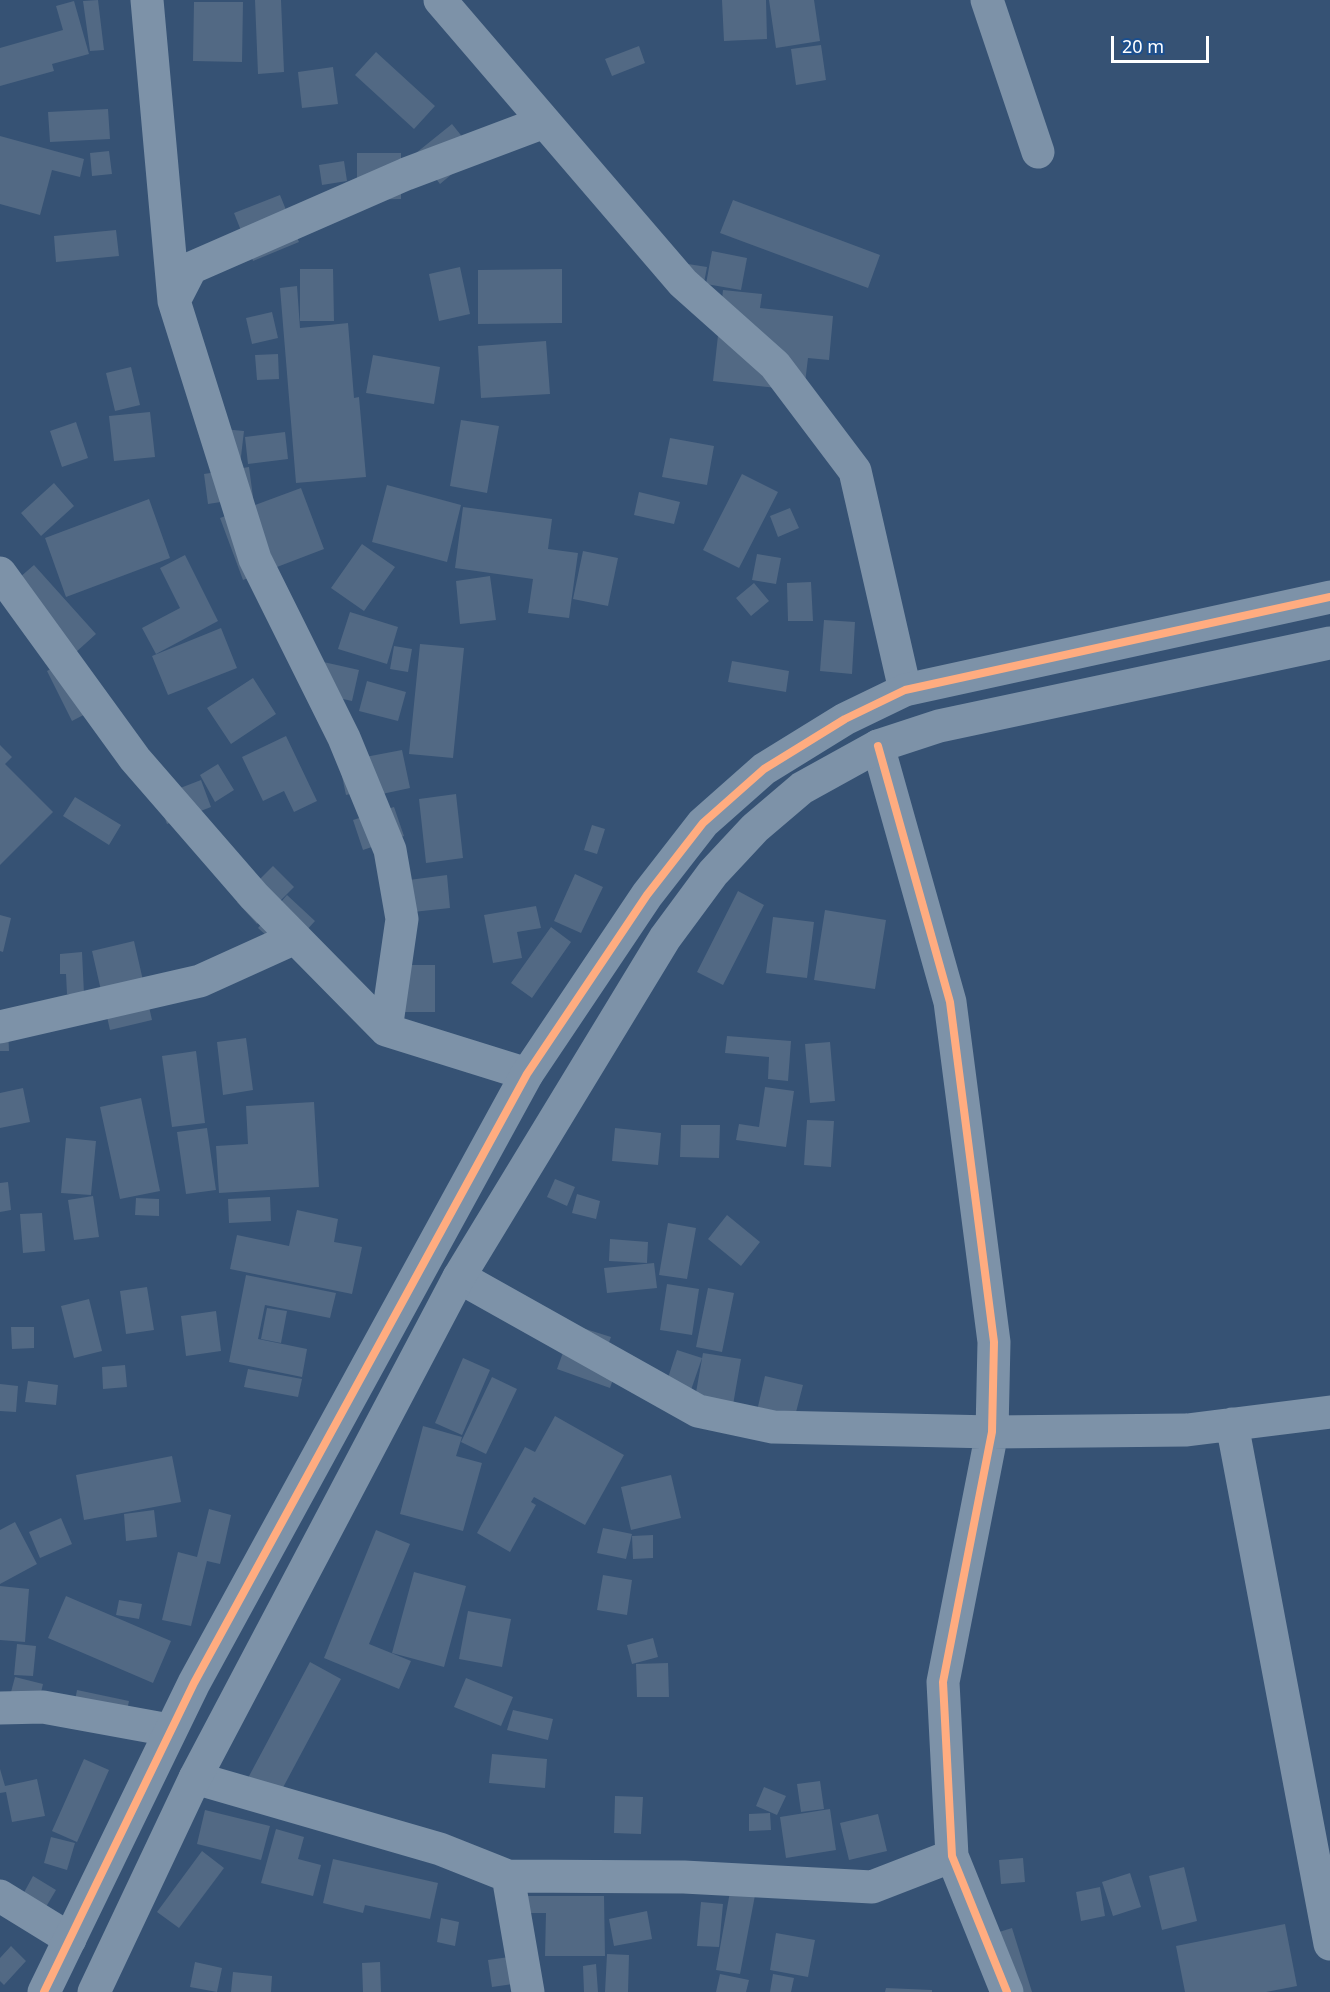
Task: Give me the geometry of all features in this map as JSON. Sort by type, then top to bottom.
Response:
[{"type":"street","points":[[147,0],[174,301],[255,559],[344,738],[390,850],[402,919],[386,1030]]},
{"type":"street","points":[[440,0],[683,283],[775,365],[855,471],[905,690]]},
{"type":"street","points":[[987,0],[1038,152]]},
{"type":"street","points":[[174,301],[191,268],[406,174],[544,122]]},
{"type":"street","points":[[0,573],[135,759],[254,896],[386,1030],[527,1074]]},
{"type":"street","points":[[45,1992],[170,1730],[527,1074],[647,895],[703,823],[764,769],[845,719],[905,690],[1330,597]]},
{"type":"street","points":[[94,1992],[195,1778],[459,1277],[665,938],[713,873],[755,828],[802,788],[878,746],[939,726],[1330,643]]},
{"type":"street","points":[[878,746],[950,1002],[994,1342],[992,1432],[943,1682],[952,1856],[1007,1992]]},
{"type":"street","points":[[0,1027],[200,981],[295,938]]},
{"type":"street","points":[[459,1277],[698,1412],[773,1427],[992,1432],[1187,1430],[1330,1412]]},
{"type":"street","points":[[1232,1424],[1330,1944]]},
{"type":"street","points":[[0,1708],[44,1707],[170,1730]]},
{"type":"street","points":[[195,1778],[440,1849],[508,1876],[684,1877],[872,1887],[952,1856]]},
{"type":"street","points":[[508,1876],[528,1992]]},
{"type":"street","points":[[0,1896],[70,1939]]},
{"type":"building","points":[[98,0],[104,50],[90,51],[83,1]]},
{"type":"building","points":[[255,0],[281,0],[284,72],[258,74]]},
{"type":"building","points":[[722,0],[766,0],[767,39],[724,41]]},
{"type":"building","points":[[769,0],[814,0],[820,41],[776,48]]},
{"type":"building","points":[[74,1],[89,54],[52,64],[54,71],[0,86],[0,48],[63,30],[56,6]]},
{"type":"building","points":[[194,2],[243,2],[242,62],[193,61]]},
{"type":"building","points":[[821,45],[826,80],[796,85],[791,49]]},
{"type":"building","points":[[639,46],[645,63],[612,76],[605,59]]},
{"type":"building","points":[[376,52],[435,106],[414,129],[355,75]]},
{"type":"building","points":[[333,67],[338,104],[302,108],[298,72]]},
{"type":"building","points":[[108,109],[110,139],[50,142],[48,112]]},
{"type":"building","points":[[452,124],[476,154],[440,184],[416,153]]},
{"type":"building","points":[[0,136],[84,159],[80,177],[52,170],[40,215],[0,204]]},
{"type":"building","points":[[109,151],[112,174],[92,176],[90,153]]},
{"type":"building","points":[[357,153],[401,153],[401,199],[357,200]]},
{"type":"building","points":[[344,161],[347,181],[322,185],[319,165]]},
{"type":"building","points":[[280,195],[299,242],[253,261],[234,213]]},
{"type":"building","points":[[733,200],[880,255],[868,288],[720,233]]},
{"type":"building","points":[[116,230],[119,256],[56,262],[54,236]]},
{"type":"building","points":[[712,251],[747,258],[741,290],[706,284]]},
{"type":"building","points":[[688,264],[707,267],[703,288],[685,284]]},
{"type":"building","points":[[460,267],[470,314],[439,321],[429,274]]},
{"type":"building","points":[[300,269],[333,269],[334,321],[300,321]]},
{"type":"building","points":[[562,269],[562,323],[478,324],[478,270]]},
{"type":"building","points":[[297,286],[300,328],[348,323],[354,398],[359,397],[366,477],[296,483],[280,288]]},
{"type":"building","points":[[723,290],[762,294],[760,308],[833,316],[829,360],[808,358],[804,391],[713,381]]},
{"type":"building","points":[[272,312],[278,338],[252,344],[246,318]]},
{"type":"building","points":[[546,341],[550,394],[481,398],[478,346]]},
{"type":"building","points":[[278,354],[279,379],[257,380],[255,355]]},
{"type":"building","points":[[373,355],[440,367],[434,404],[366,393]]},
{"type":"building","points":[[131,367],[140,405],[115,411],[106,373]]},
{"type":"building","points":[[150,412],[155,457],[114,461],[109,416]]},
{"type":"building","points":[[461,420],[499,426],[487,493],[450,486]]},
{"type":"building","points":[[76,422],[88,458],[62,467],[50,431]]},
{"type":"building","points":[[212,428],[244,431],[240,465]]},
{"type":"building","points":[[285,432],[288,459],[248,464],[245,437]]},
{"type":"building","points":[[670,438],[714,446],[707,485],[662,477]]},
{"type":"building","points":[[249,467],[253,497],[208,504],[204,474]]},
{"type":"building","points":[[742,474],[778,492],[739,568],[703,550]]},
{"type":"building","points":[[54,483],[74,506],[41,536],[21,513]]},
{"type":"building","points":[[387,485],[461,505],[447,562],[372,542]]},
{"type":"building","points":[[301,488],[324,549],[243,580],[220,518]]},
{"type":"building","points":[[639,492],[680,502],[674,524],[634,515]]},
{"type":"building","points":[[149,499],[170,558],[66,597],[45,538]]},
{"type":"building","points":[[463,507],[552,519],[548,549],[578,553],[569,618],[528,613],[533,579],[455,568]]},
{"type":"building","points":[[790,508],[799,528],[778,537],[770,516]]},
{"type":"building","points":[[362,544],[395,567],[364,611],[331,588]]},
{"type":"building","points":[[583,551],[618,558],[608,606],[573,599]]},
{"type":"building","points":[[757,554],[781,558],[776,584],[752,580]]},
{"type":"building","points":[[185,555],[218,621],[156,654],[142,628],[180,608],[160,568]]},
{"type":"building","points":[[34,565],[96,634],[75,653],[12,584]]},
{"type":"building","points":[[490,576],[496,620],[460,624],[456,581]]},
{"type":"building","points":[[811,582],[813,621],[788,621],[787,583]]},
{"type":"building","points":[[754,583],[769,601],[751,616],[736,598]]},
{"type":"building","points":[[350,612],[398,627],[387,664],[338,649]]},
{"type":"building","points":[[824,620],[855,622],[852,674],[820,671]]},
{"type":"building","points":[[221,628],[237,668],[168,695],[152,656]]},
{"type":"building","points":[[420,644],[464,648],[453,758],[409,754]]},
{"type":"building","points":[[394,646],[412,649],[408,672],[390,669]]},
{"type":"building","points":[[72,658],[97,708],[72,721],[47,671]]},
{"type":"building","points":[[319,661],[359,670],[352,701],[312,692]]},
{"type":"building","points":[[732,661],[789,671],[786,692],[728,682]]},
{"type":"building","points":[[253,678],[276,714],[231,744],[207,708]]},
{"type":"building","points":[[367,681],[406,692],[398,721],[359,711]]},
{"type":"building","points":[[286,736],[317,801],[294,812],[284,791],[263,801],[242,757]]},
{"type":"building","points":[[0,745],[12,757],[5,764],[53,812],[0,865]]},
{"type":"building","points":[[402,750],[410,788],[382,794],[380,787],[346,795],[339,762]]},
{"type":"building","points":[[218,764],[234,790],[215,802],[200,775]]},
{"type":"building","points":[[201,780],[211,807],[167,824],[157,797]]},
{"type":"building","points":[[456,794],[463,858],[426,863],[419,799]]},
{"type":"building","points":[[75,797],[121,825],[109,845],[63,816]]},
{"type":"building","points":[[394,807],[404,836],[363,850],[353,820]]},
{"type":"building","points":[[592,825],[605,829],[597,854],[584,850]]},
{"type":"building","points":[[273,866],[294,887],[257,924],[237,902]]},
{"type":"building","points":[[575,874],[603,887],[581,933],[554,921]]},
{"type":"building","points":[[447,875],[450,908],[413,912],[409,880]]},
{"type":"building","points":[[738,891],[764,905],[723,985],[697,972]]},
{"type":"building","points":[[287,895],[315,921],[286,953],[258,928]]},
{"type":"building","points":[[536,906],[541,928],[517,932],[522,958],[493,963],[484,915]]},
{"type":"building","points":[[825,910],[886,920],[875,989],[814,980]]},
{"type":"building","points":[[0,915],[11,918],[3,952],[0,951]]},
{"type":"building","points":[[773,917],[814,922],[807,978],[766,973]]},
{"type":"building","points":[[551,927],[571,942],[532,998],[511,983]]},
{"type":"building","points":[[134,941],[152,1020],[110,1030],[92,951]]},
{"type":"building","points":[[82,952],[84,994],[67,994],[66,974],[60,974],[60,954]]},
{"type":"building","points":[[391,965],[435,965],[435,1012],[392,1012]]},
{"type":"building","points":[[0,1026],[8,1026],[9,1051],[0,1051]]},
{"type":"building","points":[[727,1036],[791,1041],[788,1081],[768,1079],[769,1057],[725,1053]]},
{"type":"building","points":[[246,1038],[253,1090],[223,1095],[217,1042]]},
{"type":"building","points":[[830,1042],[835,1101],[810,1103],[805,1044]]},
{"type":"building","points":[[196,1051],[205,1123],[172,1127],[162,1056]]},
{"type":"building","points":[[765,1087],[794,1091],[786,1147],[736,1140],[739,1124],[759,1127]]},
{"type":"building","points":[[23,1088],[30,1122],[0,1128],[0,1093]]},
{"type":"building","points":[[141,1098],[160,1191],[120,1199],[100,1107]]},
{"type":"building","points":[[314,1102],[319,1187],[219,1193],[216,1146],[248,1144],[246,1106]]},
{"type":"building","points":[[807,1120],[834,1121],[831,1167],[804,1165]]},
{"type":"building","points":[[681,1125],[720,1125],[719,1158],[680,1157]]},
{"type":"building","points":[[207,1128],[216,1190],[186,1194],[177,1132]]},
{"type":"building","points":[[615,1128],[661,1133],[658,1165],[612,1161]]},
{"type":"building","points":[[66,1138],[96,1141],[91,1195],[61,1193]]},
{"type":"building","points":[[555,1179],[575,1187],[567,1206],[547,1197]]},
{"type":"building","points":[[8,1182],[11,1210],[0,1212],[0,1183]]},
{"type":"building","points":[[577,1194],[600,1201],[596,1219],[572,1213]]},
{"type":"building","points":[[93,1196],[99,1237],[74,1240],[68,1200]]},
{"type":"building","points":[[270,1197],[271,1221],[229,1223],[228,1199]]},
{"type":"building","points":[[136,1198],[159,1199],[159,1216],[135,1215]]},
{"type":"building","points":[[297,1210],[338,1219],[334,1242],[362,1247],[352,1294],[230,1269],[237,1235],[289,1246]]},
{"type":"building","points":[[42,1213],[45,1251],[23,1253],[20,1214]]},
{"type":"building","points":[[727,1215],[760,1242],[741,1266],[708,1239]]},
{"type":"building","points":[[668,1223],[696,1228],[687,1279],[659,1275]]},
{"type":"building","points":[[610,1239],[648,1242],[647,1263],[609,1261]]},
{"type":"building","points":[[654,1263],[657,1288],[607,1293],[604,1268]]},
{"type":"building","points":[[246,1275],[336,1293],[330,1318],[265,1305],[258,1339],[307,1349],[302,1377],[229,1362]]},
{"type":"building","points":[[667,1284],[699,1289],[692,1335],[660,1330]]},
{"type":"building","points":[[147,1287],[154,1330],[126,1334],[120,1291]]},
{"type":"building","points":[[708,1288],[734,1293],[722,1352],[696,1347]]},
{"type":"building","points":[[89,1299],[102,1351],[74,1358],[61,1306]]},
{"type":"building","points":[[267,1308],[287,1311],[281,1343],[261,1339]]},
{"type":"building","points":[[216,1311],[221,1351],[186,1356],[181,1316]]},
{"type":"building","points":[[573,1325],[611,1337],[603,1359],[618,1365],[610,1388],[557,1369]]},
{"type":"building","points":[[11,1327],[34,1327],[34,1348],[12,1349]]},
{"type":"building","points":[[677,1350],[702,1358],[691,1390],[667,1381]]},
{"type":"building","points":[[703,1353],[741,1359],[730,1422],[692,1415]]},
{"type":"building","points":[[463,1358],[490,1370],[462,1435],[435,1423]]},
{"type":"building","points":[[125,1365],[127,1387],[103,1389],[102,1367]]},
{"type":"building","points":[[248,1369],[302,1379],[298,1397],[244,1387]]},
{"type":"building","points":[[765,1376],[803,1385],[794,1420],[757,1411]]},
{"type":"building","points":[[492,1377],[517,1389],[486,1454],[461,1442]]},
{"type":"building","points":[[28,1381],[58,1385],[56,1405],[25,1402]]},
{"type":"building","points":[[0,1384],[18,1386],[16,1412],[0,1411]]},
{"type":"building","points":[[555,1416],[624,1455],[585,1525],[534,1497],[531,1502],[536,1505],[510,1552],[477,1533],[525,1447],[535,1452]]},
{"type":"building","points":[[423,1426],[462,1437],[456,1456],[482,1463],[463,1531],[400,1514]]},
{"type":"building","points":[[172,1456],[181,1502],[84,1520],[76,1475]]},
{"type":"building","points":[[671,1475],[681,1518],[631,1530],[621,1487]]},
{"type":"building","points":[[209,1509],[231,1515],[220,1564],[207,1561],[191,1626],[162,1620],[178,1552],[197,1557]]},
{"type":"building","points":[[154,1510],[157,1537],[126,1541],[124,1514]]},
{"type":"building","points":[[61,1518],[72,1544],[40,1558],[29,1532]]},
{"type":"building","points":[[15,1522],[37,1564],[0,1584],[0,1530]]},
{"type":"building","points":[[603,1528],[632,1534],[626,1559],[597,1553]]},
{"type":"building","points":[[376,1530],[410,1544],[369,1644],[411,1661],[399,1689],[324,1658]]},
{"type":"building","points":[[653,1535],[653,1558],[633,1559],[632,1536]]},
{"type":"building","points":[[414,1572],[466,1586],[444,1667],[392,1653]]},
{"type":"building","points":[[603,1575],[632,1580],[627,1615],[597,1610]]},
{"type":"building","points":[[0,1586],[29,1589],[25,1642],[0,1640]]},
{"type":"building","points":[[66,1596],[171,1641],[153,1683],[48,1638]]},
{"type":"building","points":[[119,1600],[142,1604],[139,1619],[116,1615]]},
{"type":"building","points":[[468,1611],[511,1619],[502,1667],[459,1659]]},
{"type":"building","points":[[653,1638],[658,1657],[632,1664],[627,1645]]},
{"type":"building","points":[[17,1644],[36,1646],[33,1676],[14,1675]]},
{"type":"building","points":[[310,1662],[341,1679],[279,1795],[248,1778]]},
{"type":"building","points":[[668,1663],[669,1697],[637,1697],[636,1664]]},
{"type":"building","points":[[15,1677],[43,1684],[35,1718],[6,1711]]},
{"type":"building","points":[[466,1678],[513,1697],[501,1726],[454,1707]]},
{"type":"building","points":[[77,1690],[129,1701],[122,1734],[71,1722]]},
{"type":"building","points":[[513,1710],[553,1719],[548,1740],[507,1730]]},
{"type":"building","points":[[492,1754],[547,1759],[545,1788],[489,1783]]},
{"type":"building","points":[[84,1759],[109,1770],[77,1842],[52,1831]]},
{"type":"building","points":[[0,1769],[5,1786],[37,1779],[45,1816],[12,1822],[6,1792],[0,1793]]},
{"type":"building","points":[[820,1781],[824,1809],[801,1812],[797,1784]]},
{"type":"building","points":[[764,1787],[786,1796],[777,1815],[756,1806]]},
{"type":"building","points":[[615,1796],[643,1797],[641,1834],[614,1833]]},
{"type":"building","points":[[830,1809],[836,1850],[786,1858],[780,1817]]},
{"type":"building","points":[[205,1810],[270,1826],[261,1860],[197,1844]]},
{"type":"building","points":[[770,1813],[771,1830],[749,1831],[749,1814]]},
{"type":"building","points":[[878,1814],[887,1851],[849,1860],[840,1823]]},
{"type":"building","points":[[276,1829],[304,1837],[298,1859],[321,1865],[313,1896],[261,1883]]},
{"type":"building","points":[[51,1837],[75,1843],[67,1870],[44,1863]]},
{"type":"building","points":[[202,1851],[224,1868],[179,1928],[157,1912]]},
{"type":"building","points":[[1023,1858],[1025,1882],[1001,1884],[999,1860]]},
{"type":"building","points":[[333,1859],[438,1883],[430,1919],[365,1905],[363,1913],[323,1903]]},
{"type":"building","points":[[1184,1867],[1197,1921],[1162,1930],[1149,1876]]},
{"type":"building","points":[[1130,1873],[1141,1907],[1113,1916],[1102,1882]]},
{"type":"building","points":[[33,1876],[56,1890],[37,1922],[15,1909]]},
{"type":"building","points":[[731,1886],[756,1890],[740,1974],[716,1970]]},
{"type":"building","points":[[1100,1887],[1105,1916],[1081,1921],[1076,1892]]},
{"type":"building","points":[[528,1896],[604,1896],[605,1956],[545,1956],[546,1913],[527,1913]]},
{"type":"building","points":[[701,1902],[723,1904],[719,1947],[697,1946]]},
{"type":"building","points":[[647,1911],[652,1939],[614,1946],[609,1919]]},
{"type":"building","points":[[441,1918],[459,1922],[455,1946],[437,1942]]},
{"type":"building","points":[[1285,1924],[1297,1986],[1266,1992],[1185,1992],[1176,1946]]},
{"type":"building","points":[[1012,1928],[1032,1992],[997,1992],[980,1938]]},
{"type":"building","points":[[776,1933],[815,1940],[808,1977],[770,1970]]},
{"type":"building","points":[[11,1946],[26,1961],[4,1985],[0,1981],[0,1958]]},
{"type":"building","points":[[607,1954],[629,1955],[628,1992],[605,1992]]},
{"type":"building","points":[[509,1957],[513,1984],[492,1987],[488,1960]]},
{"type":"building","points":[[195,1962],[222,1968],[217,1992],[190,1987]]},
{"type":"building","points":[[380,1962],[381,1992],[363,1992],[362,1963]]},
{"type":"building","points":[[596,1964],[598,1992],[584,1992],[583,1966]]},
{"type":"building","points":[[233,1972],[272,1976],[271,1992],[231,1992]]},
{"type":"building","points":[[720,1974],[749,1980],[746,1992],[716,1992]]},
{"type":"building","points":[[773,1974],[794,1978],[791,1992],[770,1992]]},
{"type":"building","points":[[886,1988],[932,1990],[932,1992],[885,1992]]},
{"type":"cycle path","points":[[44,1992],[194,1683],[527,1074],[647,895],[703,823],[764,769],[845,719],[905,690],[1330,597]]},
{"type":"cycle path","points":[[878,746],[950,1002],[994,1342],[992,1432],[943,1682],[952,1856],[1007,1992]]}]
